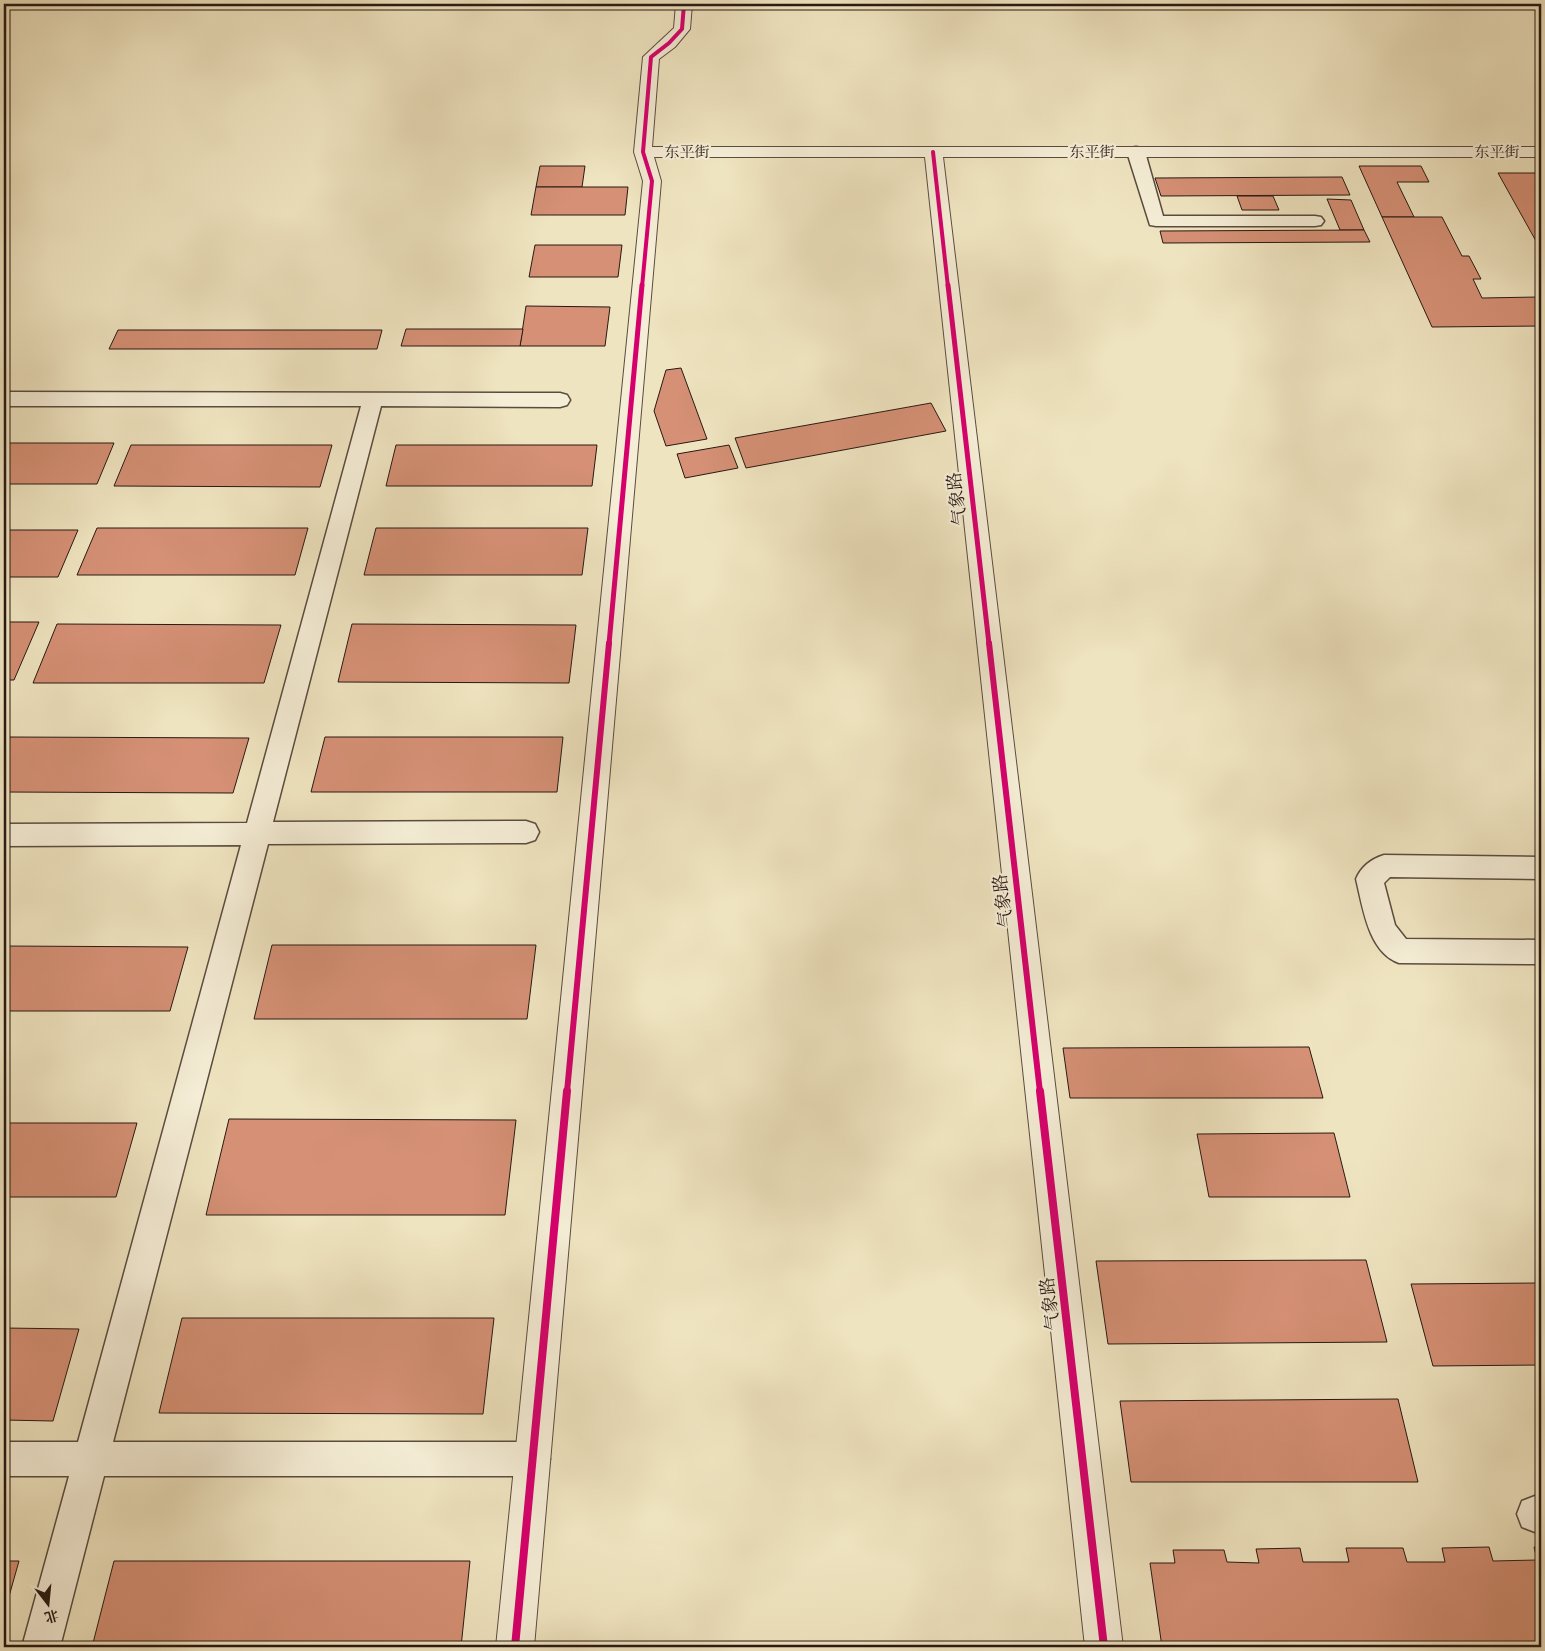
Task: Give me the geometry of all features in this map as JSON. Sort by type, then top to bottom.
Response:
[{"type":"street","points":[[516,1647],[652,180],[643,152],[651,57],[669,43],[682,29],[684,4]]},
{"type":"street","name":"东平街","points":[[643,152],[1541,152]]},
{"type":"street","name":"气象路","points":[[933,152],[1104,1647]]},
{"type":"lane","points":[[1136,152],[1156,222],[1314,221]]},
{"type":"lane","points":[[4,399],[560,400]]},
{"type":"lane","points":[[41,1647],[373,400]]},
{"type":"lane","points":[[4,835],[526,832]]},
{"type":"lane","points":[[1541,868],[1384,866],[1369,879],[1383,930],[1399,950],[1541,952]]},
{"type":"lane","points":[[4,1459],[533,1459]]},
{"type":"building","points":[[540,166],[585,166],[582,187],[536,187]]},
{"type":"building","points":[[1359,166],[1421,166],[1429,182],[1397,182],[1414,217],[1382,217]]},
{"type":"building","points":[[1498,173],[1541,173],[1541,250]]},
{"type":"building","points":[[1342,177],[1350,195],[1161,196],[1155,178]]},
{"type":"building","points":[[536,187],[628,187],[625,215],[531,215]]},
{"type":"building","points":[[1237,196],[1273,196],[1279,210],[1242,210]]},
{"type":"building","points":[[1327,199],[1351,200],[1364,230],[1340,230]]},
{"type":"building","points":[[1382,217],[1442,217],[1462,256],[1469,256],[1481,279],[1473,279],[1482,298],[1538,297],[1541,304],[1541,326],[1432,327]]},
{"type":"building","points":[[1364,230],[1370,242],[1163,243],[1160,231]]},
{"type":"building","points":[[535,245],[622,245],[618,277],[529,277]]},
{"type":"building","points":[[526,306],[610,307],[605,346],[520,346]]},
{"type":"building","points":[[406,329],[523,329],[520,346],[401,346]]},
{"type":"building","points":[[118,330],[382,330],[377,349],[109,349]]},
{"type":"building","points":[[681,368],[707,439],[666,446],[654,411],[666,370]]},
{"type":"building","points":[[931,403],[946,431],[746,468],[735,438]]},
{"type":"building","points":[[4,443],[114,443],[97,484],[4,484]]},
{"type":"building","points":[[131,445],[332,445],[320,487],[114,486]]},
{"type":"building","points":[[396,445],[597,445],[592,486],[386,486]]},
{"type":"building","points":[[729,445],[738,468],[685,478],[677,454]]},
{"type":"building","points":[[97,528],[308,528],[295,575],[77,575]]},
{"type":"building","points":[[376,528],[588,528],[582,575],[364,575]]},
{"type":"building","points":[[4,530],[78,530],[58,577],[4,577]]},
{"type":"building","points":[[4,622],[39,622],[14,680],[4,680]]},
{"type":"building","points":[[57,624],[281,625],[264,683],[33,683]]},
{"type":"building","points":[[352,624],[576,625],[569,683],[338,682]]},
{"type":"building","points":[[10,737],[249,738],[233,793],[4,792],[4,753]]},
{"type":"building","points":[[325,737],[563,737],[557,792],[311,792]]},
{"type":"building","points":[[272,945],[536,945],[527,1019],[254,1019]]},
{"type":"building","points":[[4,946],[188,947],[170,1011],[4,1011]]},
{"type":"building","points":[[1309,1047],[1323,1098],[1070,1098],[1063,1048]]},
{"type":"building","points":[[229,1119],[516,1120],[505,1215],[206,1215]]},
{"type":"building","points":[[4,1123],[137,1123],[116,1197],[4,1197]]},
{"type":"building","points":[[1334,1133],[1350,1197],[1209,1197],[1197,1134]]},
{"type":"building","points":[[1366,1260],[1387,1342],[1108,1344],[1096,1261]]},
{"type":"building","points":[[1541,1283],[1541,1365],[1433,1366],[1411,1284]]},
{"type":"building","points":[[182,1318],[494,1318],[483,1414],[159,1413]]},
{"type":"building","points":[[4,1328],[79,1329],[53,1421],[4,1420]]},
{"type":"building","points":[[1398,1399],[1418,1482],[1131,1482],[1120,1401]]},
{"type":"building","points":[[1489,1547],[1493,1561],[1537,1560],[1534,1547],[1541,1547],[1541,1647],[1162,1647],[1150,1563],[1175,1563],[1173,1550],[1224,1550],[1227,1562],[1259,1563],[1256,1549],[1300,1548],[1303,1562],[1349,1562],[1346,1548],[1403,1548],[1407,1562],[1445,1562],[1442,1548]]},
{"type":"building","points":[[4,1561],[19,1561],[4,1614]]},
{"type":"building","points":[[114,1561],[470,1561],[461,1647],[92,1647]]},
{"type":"cycle path","points":[[515,1647],[652,181],[643,152],[651,57],[669,43],[682,29],[684,4]]},
{"type":"cycle path","points":[[933,152],[1104,1647]]}]
